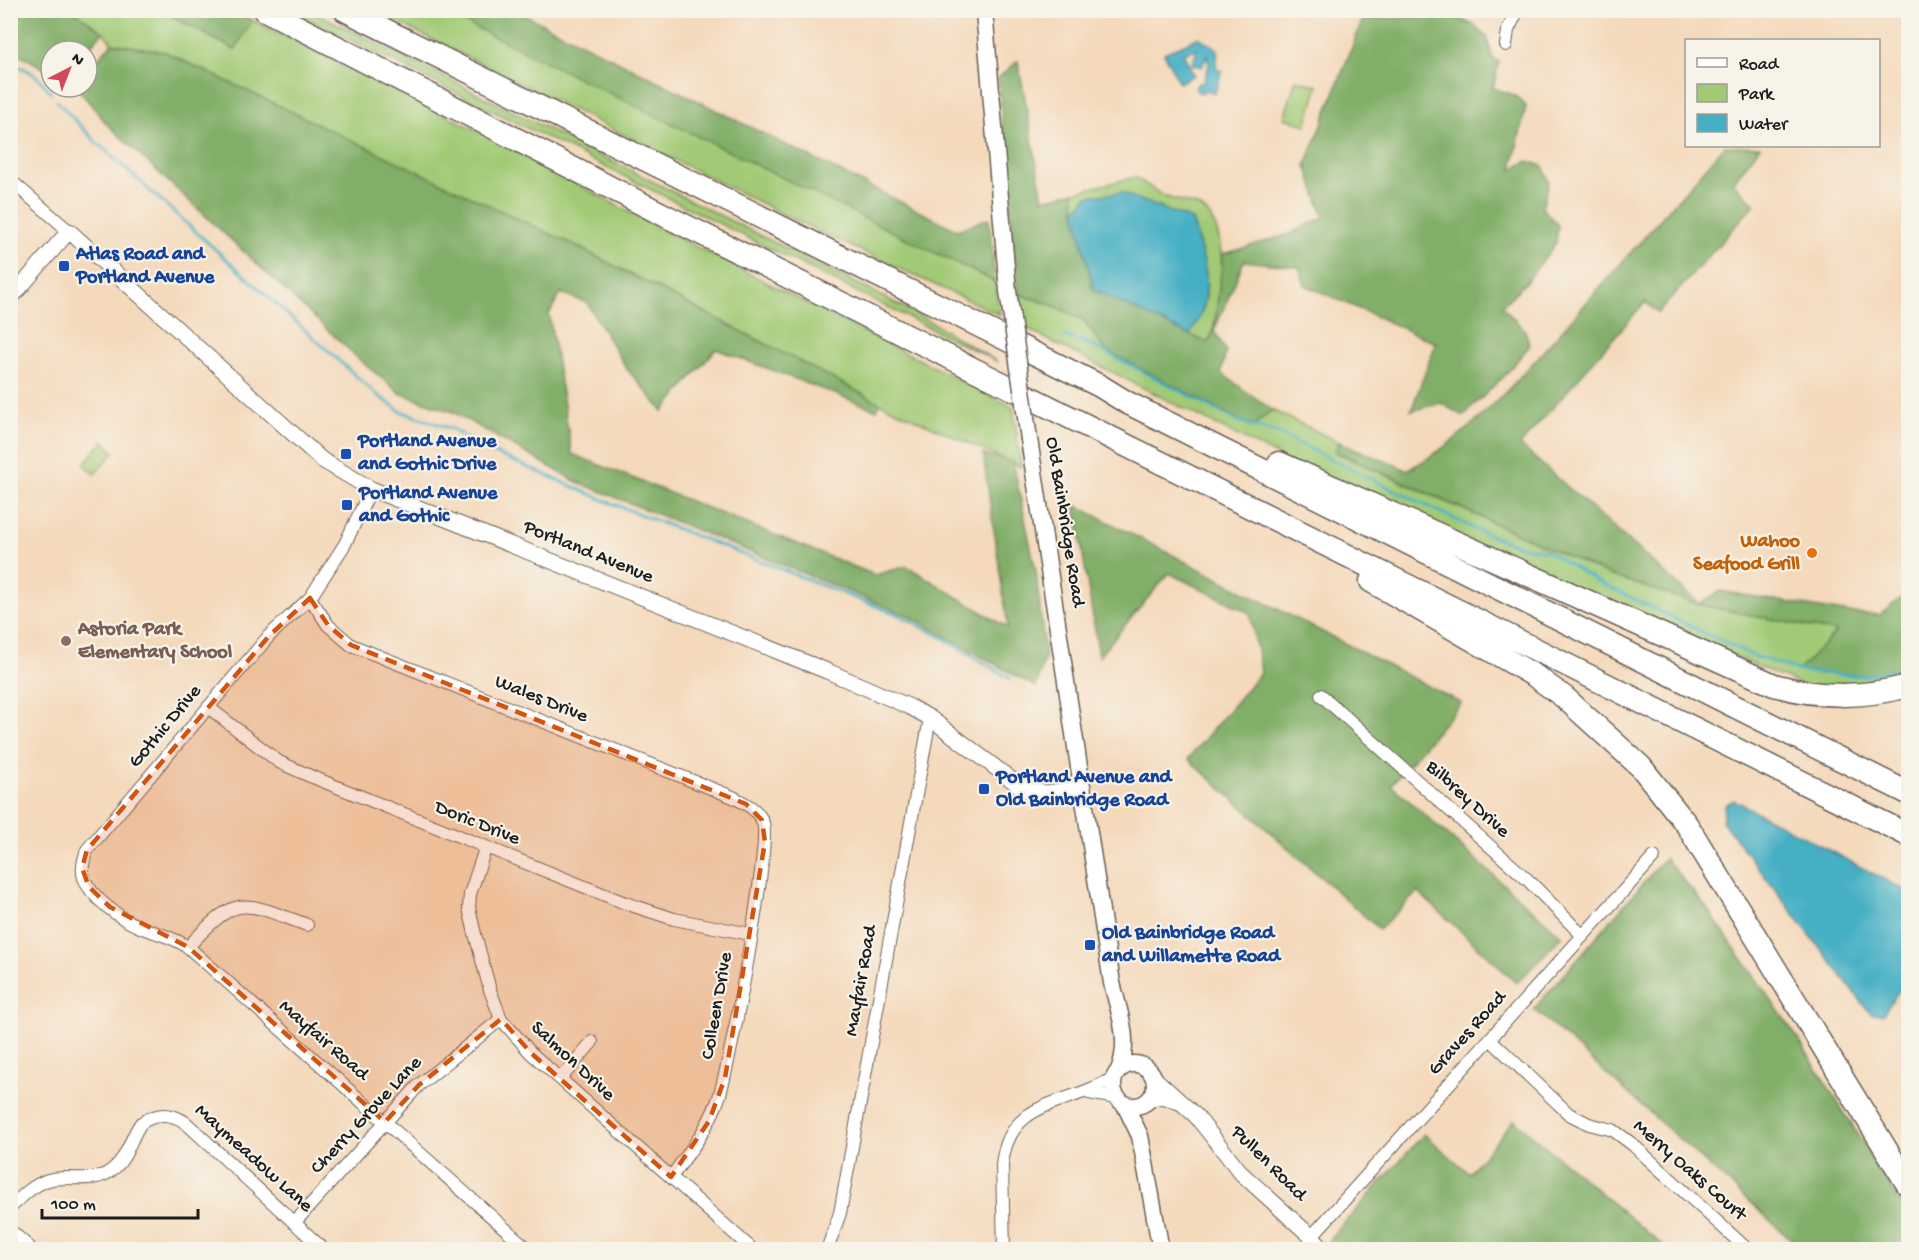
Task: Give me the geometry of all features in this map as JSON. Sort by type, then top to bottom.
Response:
[{"type":"highway","points":[[266,10],[634,200],[1908,835]]},
{"type":"highway","points":[[345,10],[798,238],[1100,386],[1147,413],[1908,793]]},
{"type":"highway","points":[[1100,386],[1132,392],[1250,450],[1774,685],[1799,692],[1839,696],[1881,693],[1908,686]]},
{"type":"highway","points":[[1313,537],[1360,575],[1535,676],[1564,697],[1641,767],[1687,825],[1908,1185]]},
{"type":"main road","name":"Old Bainbridge Road","points":[[984,10],[1008,291],[1029,439],[1112,983],[1125,1038],[1138,1064]]},
{"type":"main road","name":"Old Bainbridge Road","points":[[1116,1074],[1124,1057],[1125,1038]]},
{"type":"main road","points":[[1140,1136],[1148,1101],[1155,1088],[1154,1078],[1148,1069],[1138,1064],[1128,1065],[1116,1074],[1112,1085],[1140,1136],[1161,1250]]},
{"type":"main road","points":[[1121,1102],[1135,1107],[1148,1101]]},
{"type":"street","points":[[1506,45],[1508,30],[1518,10]]},
{"type":"street","name":"Portland Avenue","points":[[10,180],[322,460],[371,489],[827,671],[930,718],[1026,790],[1047,793],[1083,788]]},
{"type":"street","points":[[10,298],[69,231]]},
{"type":"street","name":"Gothic Drive","points":[[84,877],[82,868],[87,850],[269,636],[310,598],[345,544],[371,489]]},
{"type":"street","name":"Wales Drive","points":[[310,598],[328,626],[351,645],[733,797],[756,812],[765,828]]},
{"type":"street","name":"Bilbrey Drive","points":[[1321,695],[1528,882],[1583,936]]},
{"type":"street","name":"Doric Drive","points":[[208,707],[279,762],[485,849],[654,913],[750,934]]},
{"type":"street","name":"Mayfair Road","points":[[827,1250],[840,1213],[930,718]]},
{"type":"street","name":"Colleen Drive","points":[[671,1177],[697,1142],[718,1101],[725,1078],[765,842],[765,828]]},
{"type":"street","name":"Salmon Drive","points":[[485,849],[472,882],[469,908],[490,990],[501,1019],[517,1039],[560,1079],[753,1250]]},
{"type":"street","name":"Graves Road","points":[[1311,1237],[1654,856]]},
{"type":"street","name":"Mayfair Road","points":[[84,877],[93,892],[126,920],[177,939],[188,947],[529,1250]]},
{"type":"street","points":[[188,947],[213,920],[234,907],[247,905],[260,908],[307,925]]},
{"type":"street","name":"Cherry Grove Lane","points":[[294,1223],[419,1085],[501,1019]]},
{"type":"street","name":"Merry Oaks Court","points":[[1490,1039],[1569,1114],[1589,1124],[1613,1130],[1632,1144],[1748,1250]]},
{"type":"street","points":[[560,1079],[592,1042]]},
{"type":"street","points":[[1004,1250],[1002,1165],[1008,1140],[1022,1119],[1033,1110],[1045,1104],[1088,1093],[1116,1074]]},
{"type":"street","name":"Pullen Road","points":[[1154,1078],[1185,1105],[1230,1161],[1326,1250]]},
{"type":"street","points":[[1088,1093],[1121,1102]]},
{"type":"street","points":[[1148,1101],[1172,1098],[1185,1105]]},
{"type":"street","name":"Maymeadow Lane","points":[[10,1208],[36,1185],[47,1180],[93,1178],[110,1172],[126,1155],[141,1123],[162,1114],[175,1116],[185,1122],[324,1250]]},
{"type":"street","points":[[10,1232],[30,1250]]},
{"type":"highlighted area","points":[[310,598],[328,625],[351,645],[746,804],[762,820],[765,842],[725,1078],[709,1121],[671,1177],[531,1053],[501,1019],[419,1085],[385,1122],[188,947],[110,907],[89,887],[82,868],[87,850],[269,636]]},
{"type":"green space","points":[[11,10],[74,11],[103,32],[97,39],[39,39],[39,66],[23,56],[11,57]]},
{"type":"green space","points":[[74,11],[162,11],[235,49],[252,20],[507,145],[641,219],[1013,407],[1021,467],[880,403],[580,248],[165,52],[112,43],[103,32]]},
{"type":"green space","points":[[162,11],[235,11],[252,20],[235,50]]},
{"type":"green space","points":[[292,11],[312,11],[917,314],[998,362]]},
{"type":"green space","points":[[375,11],[442,11],[516,45],[995,282],[1000,315],[803,224]]},
{"type":"green space","points":[[442,11],[517,11],[957,230],[989,218],[995,282]]},
{"type":"green space","points":[[1454,16],[1473,25],[1487,37],[1492,57],[1499,62],[1493,88],[1514,95],[1526,106],[1512,169],[1528,161],[1543,166],[1549,182],[1542,208],[1558,225],[1556,243],[1527,281],[1502,306],[1525,331],[1530,345],[1506,374],[1463,416],[1441,403],[1411,411],[1436,343],[1305,285],[1299,267],[1244,261],[1214,331],[1223,254],[1290,234],[1324,217],[1306,165],[1363,19]]},
{"type":"green space","points":[[112,43],[165,52],[580,248],[880,403],[877,410],[716,349],[663,411],[627,369],[587,303],[561,293],[549,314],[572,454],[875,575],[907,566],[1008,628],[983,454],[1013,462],[1036,572],[1045,657],[1036,687],[909,616],[575,481],[455,413],[400,393],[362,362],[108,125],[86,99],[99,99],[99,58]]},
{"type":"green space","points":[[1018,61],[1043,199],[1074,192],[1075,211],[1094,290],[1208,343],[1214,331],[1226,351],[1221,373],[1272,410],[1252,427],[1105,350],[1084,320],[1052,305],[1018,294],[998,78]]},
{"type":"green space","points":[[1296,79],[1318,86],[1306,125],[1284,118]]},
{"type":"green space","points":[[1724,147],[1759,147],[1733,183],[1755,204],[1658,313],[1645,302],[1520,445],[1700,604],[1720,591],[1850,613],[1880,615],[1908,592],[1908,667],[1864,676],[1798,671],[1836,632],[1701,605],[1609,575],[1335,451],[1339,442],[1407,470],[1430,457],[1474,423],[1553,340]]},
{"type":"green space","points":[[1135,177],[1166,197],[1201,208],[1211,218],[1221,252],[1221,272],[1217,312],[1208,343],[1189,335],[1198,321],[1206,293],[1204,265],[1192,220],[1122,193],[1088,196],[1075,211],[1074,192]]},
{"type":"green space","points":[[1018,294],[1052,305],[1084,320],[1105,350],[1252,427],[1272,410],[1339,442],[1335,452],[1609,575],[1701,605],[1837,632],[1798,671],[1864,676],[1908,667],[1908,682],[1813,690],[1325,480],[1023,327]]},
{"type":"green space","points":[[103,441],[114,452],[95,474],[84,464]]},
{"type":"green space","points":[[1075,505],[1461,703],[1391,785],[1562,936],[1517,983],[1418,892],[1379,929],[1188,759],[1261,672],[1250,613],[1169,573],[1099,656]]},
{"type":"green space","points":[[1665,858],[1705,906],[1797,1037],[1908,1215],[1908,1249],[1802,1249],[1534,1009]]},
{"type":"green space","points":[[1514,1120],[1667,1249],[1326,1250],[1331,1238],[1424,1134],[1469,1173]]},
{"type":"water","points":[[1199,37],[1218,50],[1216,69],[1222,71],[1215,93],[1207,90],[1200,93],[1195,89],[1198,83],[1203,83],[1209,65],[1207,55],[1202,67],[1192,64],[1197,49],[1183,53],[1194,75],[1179,83],[1164,53]]},
{"type":"water","points":[[1122,193],[1192,220],[1204,265],[1206,293],[1198,321],[1189,335],[1094,290],[1075,211],[1088,196]]},
{"type":"water","points":[[1734,800],[1908,892],[1908,978],[1883,1014],[1871,1014],[1722,821],[1725,805]]},
{"type":"waterway","points":[[10,66],[23,68],[39,78]]},
{"type":"waterway","points":[[57,101],[95,141],[376,394],[400,411],[452,429],[487,450],[611,503],[899,615],[945,639],[1011,679]]},
{"type":"waterway","points":[[1065,336],[1090,344],[1238,421],[1277,433],[1479,531],[1519,546],[1547,551],[1598,582],[1751,655],[1805,672],[1864,676],[1908,667]]},
{"type":"place","name":"Atlas Road and Portland Avenue","points":[[64,266]]},
{"type":"place","name":"Portland Avenue and Gothic Drive","points":[[346,454]]},
{"type":"place","name":"Portland Avenue and Gothic","points":[[347,505]]},
{"type":"place","name":"Wahoo Seafood Grill","points":[[1812,553]]},
{"type":"place","name":"Astoria Park Elementary School","points":[[66,641]]},
{"type":"place","name":"Portland Avenue and Old Bainbridge Road","points":[[984,789]]},
{"type":"place","name":"Old Bainbridge Road and Willamette Road","points":[[1090,945]]}]
